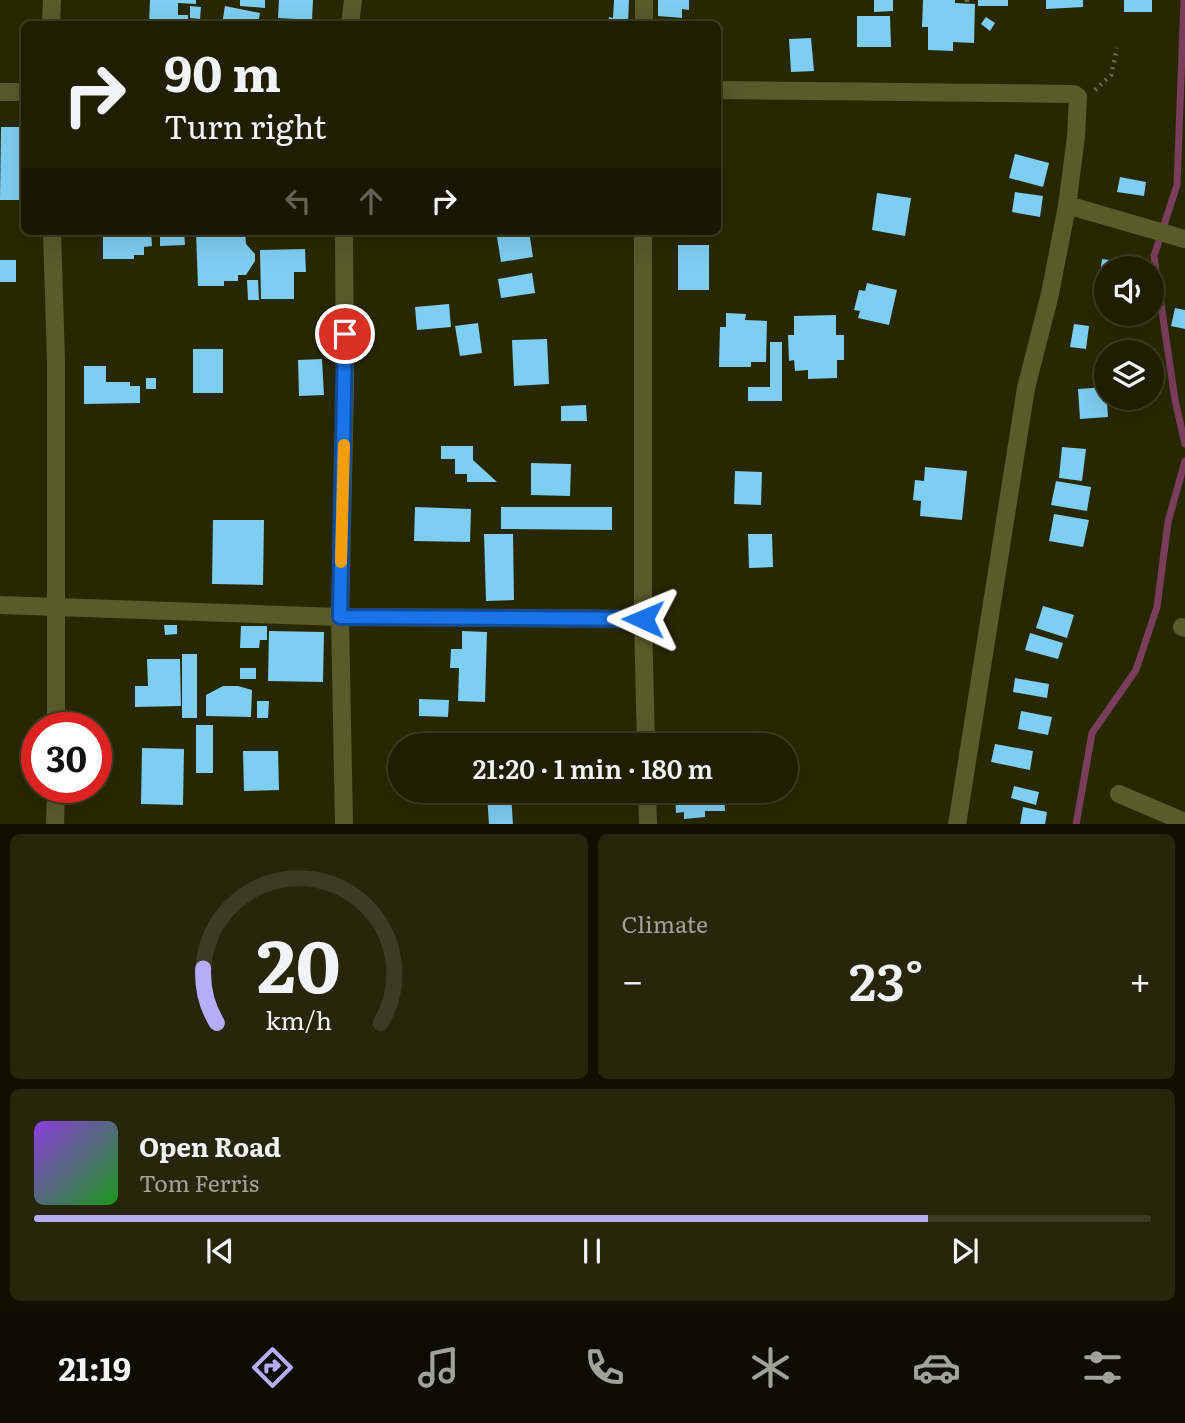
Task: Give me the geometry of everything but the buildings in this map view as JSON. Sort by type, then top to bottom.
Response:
[{"type":"street","points":[[51,21],[52,0]]},
{"type":"street","points":[[350,21],[352,0]]},
{"type":"street","points":[[644,0],[644,21]]},
{"type":"street","points":[[721,90],[1074,94],[1078,97],[1067,205],[1050,294],[1027,388],[957,824]]},
{"type":"street","points":[[0,92],[21,92]]},
{"type":"street","points":[[1067,205],[1185,239]]},
{"type":"street","points":[[52,235],[56,361],[57,712]]},
{"type":"street","points":[[344,235],[345,386],[340,617],[344,824]]},
{"type":"street","points":[[643,235],[646,733]]},
{"type":"street","points":[[0,605],[340,617],[643,619]]},
{"type":"street","points":[[1119,794],[1185,822]]},
{"type":"street","points":[[55,824],[56,803]]},
{"type":"street","points":[[647,803],[648,824]]},
{"type":"path","points":[[1078,97],[1097,89],[1111,75],[1116,48]]},
{"type":"waterway","points":[[1184,0],[1177,185],[1154,256],[1175,400],[1185,444]]},
{"type":"waterway","points":[[1076,824],[1092,733],[1136,670],[1157,607],[1168,522],[1185,461]]},
{"type":"slow traffic","points":[[341,562],[344,445]]},
{"type":"route","points":[[345,334],[340,617],[643,619]]}]
